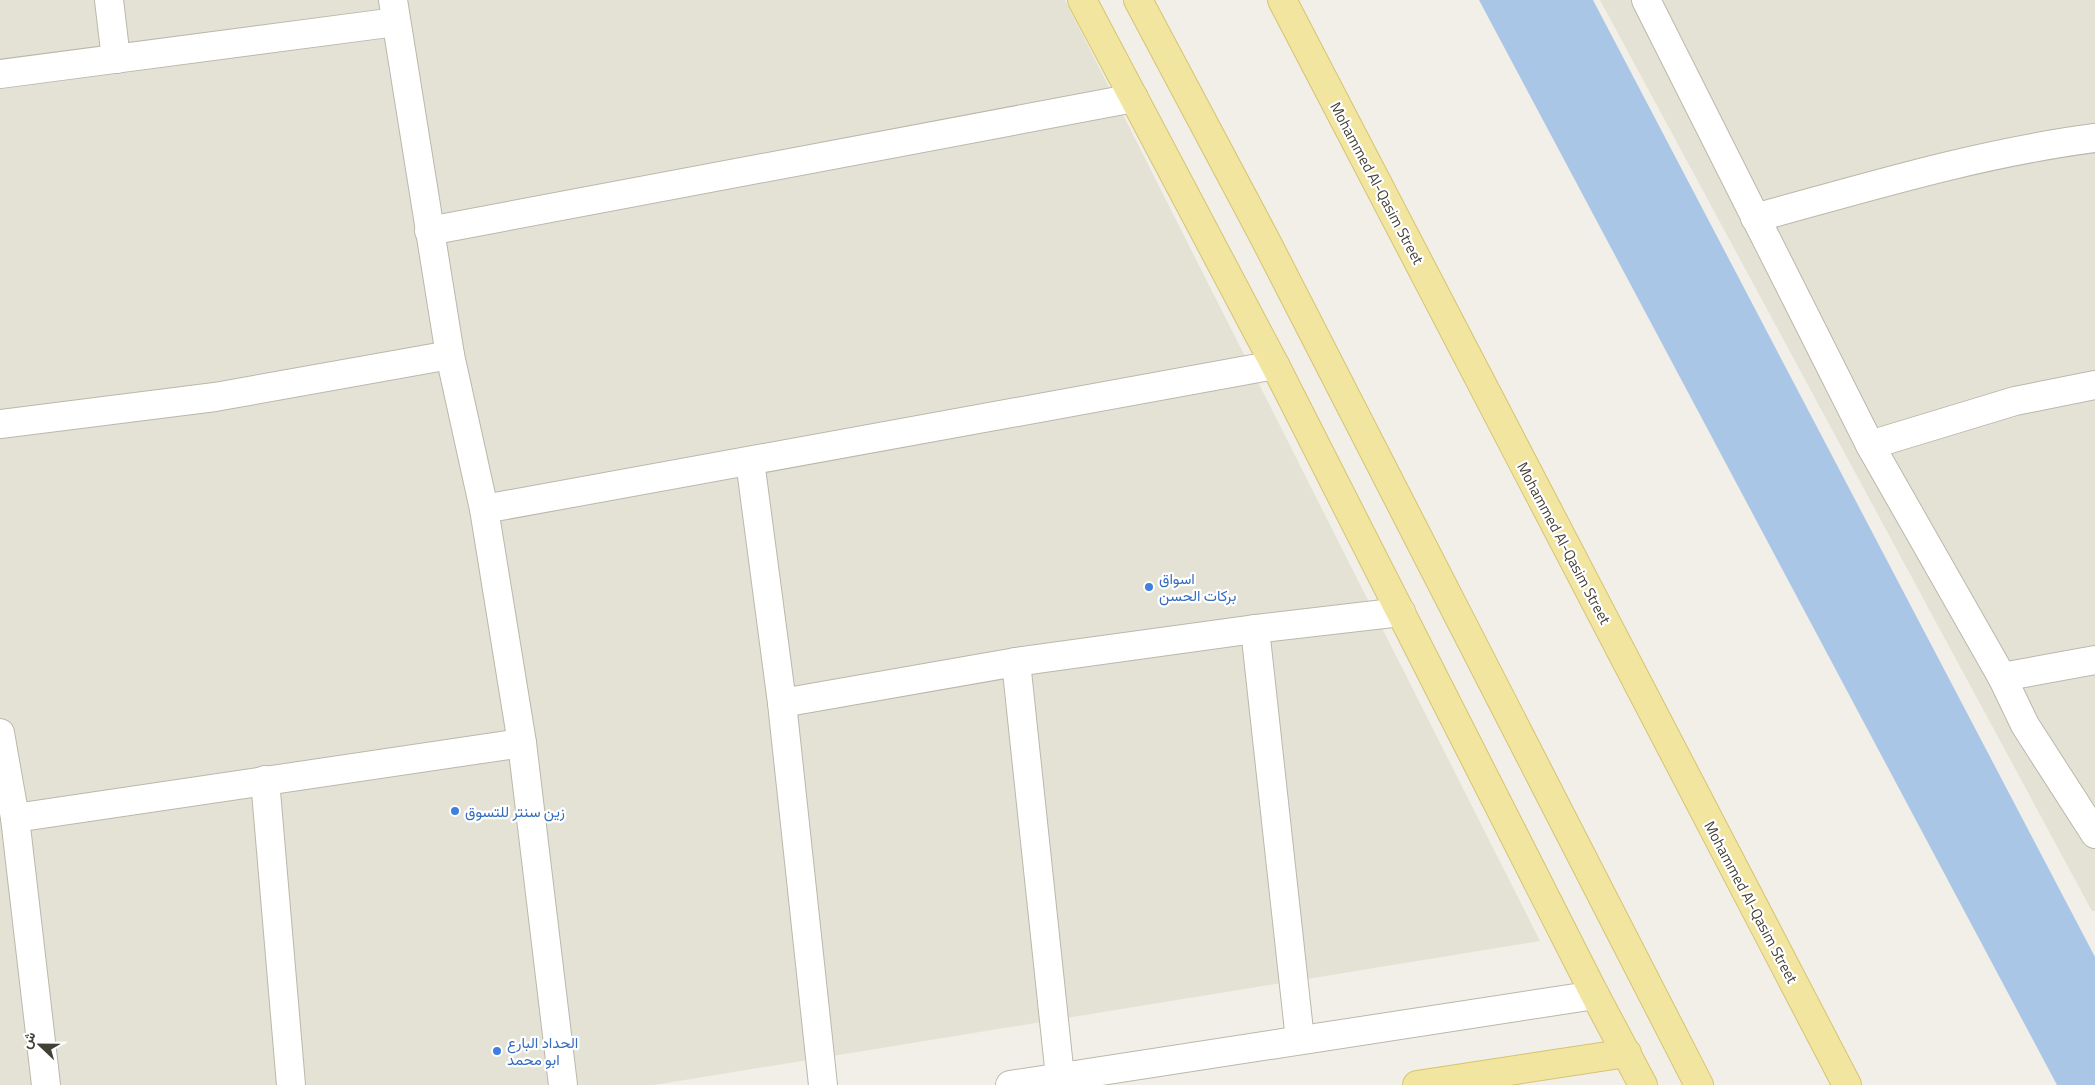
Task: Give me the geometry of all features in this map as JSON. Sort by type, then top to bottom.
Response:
[{"type":"main road","points":[[1082,0],[1275,365],[1595,995],[1643,1085]]},
{"type":"main road","points":[[1138,0],[1264,237],[1699,1085]]},
{"type":"main road","name":"Mohammed Al-Qasim Street","points":[[1282,0],[1847,1085]]},
{"type":"main road","points":[[1417,1085],[1627,1053]]},
{"type":"street","points":[[109,0],[116,59]]},
{"type":"street","points":[[1646,0],[1870,445],[2002,677],[2025,725],[2095,834]]},
{"type":"street","points":[[0,74],[116,59],[395,11],[450,355],[484,509],[522,743],[563,1085]]},
{"type":"street","points":[[429,231],[1134,98]]},
{"type":"street","points":[[1755,218],[1950,164],[2040,145],[2095,138]]},
{"type":"street","points":[[0,424],[215,397],[450,355]]},
{"type":"street","points":[[484,509],[1275,365]]},
{"type":"street","points":[[1870,445],[2015,400],[2095,385]]},
{"type":"street","points":[[750,461],[782,703],[823,1085]]},
{"type":"street","points":[[782,703],[1016,662],[1255,629],[1401,612]]},
{"type":"street","points":[[1255,629],[1300,1040]]},
{"type":"street","points":[[2002,677],[2095,660]]},
{"type":"street","points":[[1016,662],[1060,1077]]},
{"type":"street","points":[[0,733],[15,818],[46,1085]]},
{"type":"street","points":[[15,818],[522,743]]},
{"type":"street","points":[[265,780],[291,1085]]},
{"type":"street","points":[[1010,1085],[1595,995]]},
{"type":"shaded area","points":[[0,0],[1065,0],[1540,941],[654,1085],[0,1085]]},
{"type":"shaded area","points":[[1600,0],[2095,0],[2095,911],[2092,911]]},
{"type":"water","points":[[1479,0],[1593,0],[2095,957],[2095,1085],[2057,1085]]},
{"type":"place","name":"اسواق بركات الحسن","points":[[1149,587]]},
{"type":"place","name":"زين سنتر للتسوق","points":[[455,811]]},
{"type":"place","name":"الحداد البارع ابو محمد","points":[[497,1051]]}]
